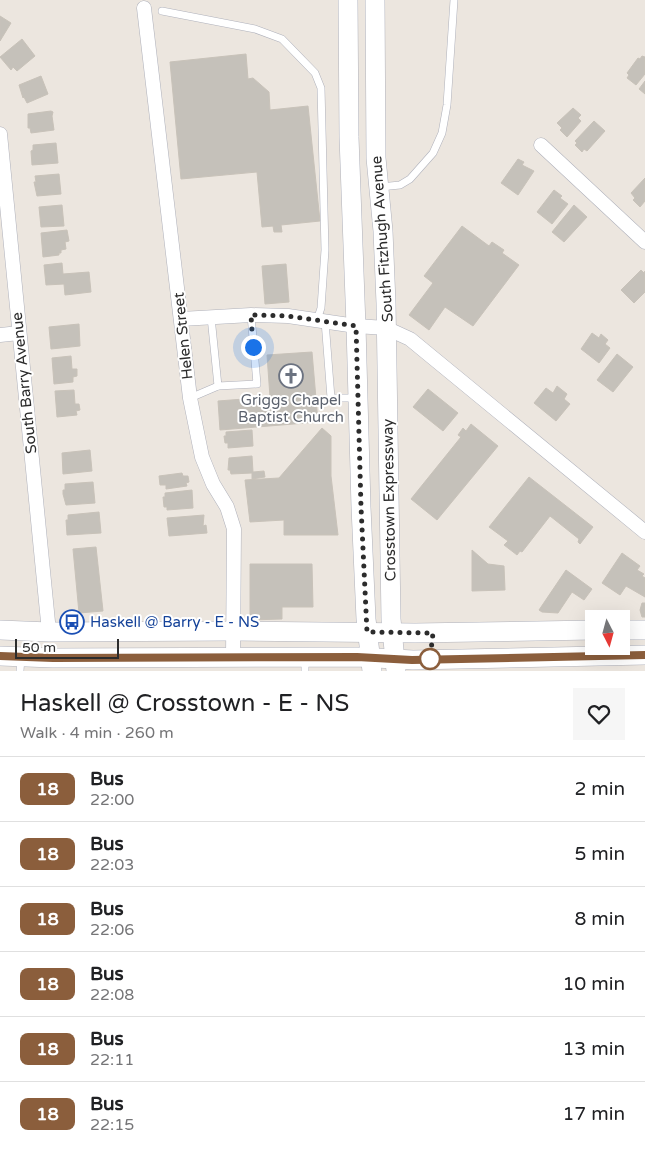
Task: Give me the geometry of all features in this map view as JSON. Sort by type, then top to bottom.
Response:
[{"type":"main road","name":"South Fitzhugh Avenue","points":[[348,0],[349,137],[356,326]]},
{"type":"main road","name":"South Fitzhugh Avenue","points":[[376,0],[378,187],[383,231],[386,328]]},
{"type":"main road","name":"Crosstown Expressway","points":[[356,326],[361,507],[367,632],[371,665]]},
{"type":"main road","name":"Crosstown Expressway","points":[[386,328],[392,633],[395,665]]},
{"type":"main road","points":[[0,630],[49,632],[233,631],[392,633],[585,630]]},
{"type":"main road","points":[[630,630],[645,630]]},
{"type":"main road","points":[[49,632],[54,664]]},
{"type":"main road","points":[[0,656],[21,664],[233,662],[395,665],[645,655]]},
{"type":"street","name":"Helen Street","points":[[144,8],[190,398],[202,457],[213,484],[227,507],[234,529],[233,662]]},
{"type":"street","name":"South Barry Avenue","points":[[0,134],[3,194],[49,632]]},
{"type":"street","points":[[541,145],[645,242]]},
{"type":"street","points":[[181,319],[251,315],[288,316],[356,326],[386,328]]},
{"type":"street","name":"South Fitzhugh Avenue","points":[[386,328],[410,339],[645,532]]},
{"type":"street","points":[[0,335],[18,333]]},
{"type":"lane","points":[[378,187],[400,185],[410,179],[433,153],[442,133],[447,105],[454,0]]},
{"type":"lane","points":[[162,11],[255,29],[282,39],[315,73],[321,88],[325,250],[321,321],[330,398],[358,398]]},
{"type":"lane","points":[[190,398],[218,386],[257,384],[251,315]]},
{"type":"lane","points":[[210,317],[218,386]]},
{"type":"building","points":[[0,16],[11,23],[0,41]]},
{"type":"building","points":[[22,39],[35,56],[17,71],[13,67],[11,70],[0,57]]},
{"type":"building","points":[[246,54],[248,79],[253,78],[269,92],[270,110],[308,106],[320,221],[281,225],[282,232],[274,232],[273,226],[262,227],[257,172],[181,179],[170,62]]},
{"type":"building","points":[[642,56],[645,57],[645,74],[636,85],[627,78],[629,75],[627,73],[638,58],[640,59]]},
{"type":"building","points":[[41,76],[48,94],[27,103],[23,98],[19,85]]},
{"type":"building","points":[[645,81],[645,94],[639,89]]},
{"type":"building","points":[[573,108],[581,115],[578,118],[581,121],[567,137],[560,130],[562,128],[557,123]]},
{"type":"building","points":[[53,112],[54,130],[31,133],[30,128],[28,128],[28,114]]},
{"type":"building","points":[[594,121],[605,131],[587,151],[584,149],[582,152],[575,145],[577,143],[575,141]]},
{"type":"building","points":[[56,143],[58,163],[32,165],[31,151],[33,150],[33,145]]},
{"type":"building","points":[[518,159],[524,162],[522,165],[534,171],[518,195],[501,183]]},
{"type":"building","points":[[59,174],[61,194],[37,196],[34,182],[36,182],[35,176]]},
{"type":"building","points":[[645,178],[645,201],[640,207],[633,200],[635,198],[631,193]]},
{"type":"building","points":[[554,190],[568,204],[552,224],[537,212]]},
{"type":"building","points":[[62,205],[64,226],[41,227],[39,207]]},
{"type":"building","points":[[574,205],[587,217],[564,242],[552,232]]},
{"type":"building","points":[[462,226],[489,246],[492,242],[504,250],[502,253],[519,265],[473,326],[445,307],[429,330],[409,315],[433,283],[424,276]]},
{"type":"building","points":[[67,230],[69,241],[65,242],[66,249],[61,250],[59,255],[43,257],[41,233]]},
{"type":"building","points":[[62,263],[63,274],[89,272],[91,292],[65,295],[64,284],[46,285],[44,265]]},
{"type":"building","points":[[286,264],[289,302],[265,304],[262,266]]},
{"type":"building","points":[[641,270],[644,273],[645,271],[645,292],[634,303],[621,290]]},
{"type":"building","points":[[79,324],[80,346],[51,349],[49,327]]},
{"type":"building","points":[[592,333],[599,338],[601,334],[608,340],[605,344],[610,348],[599,363],[581,349]]},
{"type":"building","name":"Griggs Chapel Baptist Church","points":[[312,352],[318,422],[220,430],[218,401],[270,397],[267,355]]},
{"type":"building","points":[[617,354],[633,367],[613,392],[597,380]]},
{"type":"building","points":[[71,356],[72,369],[77,369],[77,376],[73,377],[73,382],[54,384],[52,358]]},
{"type":"building","points":[[557,386],[567,394],[564,399],[570,404],[556,421],[534,403],[546,388],[553,393]]},
{"type":"building","points":[[428,389],[458,413],[443,431],[413,407]]},
{"type":"building","points":[[74,390],[75,404],[79,404],[80,410],[76,411],[77,415],[57,417],[55,391]]},
{"type":"building","points":[[471,424],[498,446],[437,520],[411,499],[461,437],[458,435],[463,428],[466,431]]},
{"type":"building","points":[[322,428],[331,436],[331,476],[338,535],[284,535],[284,520],[250,522],[245,480],[279,478]]},
{"type":"building","points":[[252,430],[253,446],[228,448],[228,443],[225,443],[224,436],[226,436],[226,432]]},
{"type":"building","points":[[90,450],[92,471],[63,474],[62,453]]},
{"type":"building","points":[[252,456],[253,472],[264,471],[265,477],[252,479],[252,473],[231,474],[230,470],[228,470],[229,458]]},
{"type":"building","points":[[182,473],[183,476],[188,476],[189,482],[186,483],[187,486],[166,489],[166,485],[160,485],[159,476]]},
{"type":"building","points":[[529,477],[593,527],[580,544],[578,542],[579,539],[550,516],[522,552],[520,551],[517,555],[504,545],[508,541],[489,527]]},
{"type":"building","points":[[93,482],[95,503],[66,505],[63,494],[65,484]]},
{"type":"building","points":[[192,490],[193,508],[167,510],[167,507],[164,507],[163,497],[165,497],[165,493]]},
{"type":"building","points":[[99,512],[101,533],[67,535],[66,520],[68,520],[68,515]]},
{"type":"building","points":[[204,515],[203,526],[206,525],[207,533],[169,536],[167,518]]},
{"type":"building","points":[[96,547],[103,611],[79,613],[73,549]]},
{"type":"building","points":[[472,550],[488,564],[504,566],[505,590],[472,591]]},
{"type":"building","points":[[622,553],[640,566],[637,570],[644,574],[642,576],[645,578],[645,597],[626,586],[620,595],[602,583]]},
{"type":"building","points":[[250,564],[312,564],[313,607],[282,607],[282,619],[250,620]]},
{"type":"building","points":[[566,570],[592,589],[584,600],[572,592],[558,613],[542,612],[539,610]]},
{"type":"building","points":[[642,603],[645,603],[645,617],[642,617],[640,610]]},
{"type":"bus line","name":"18","points":[[0,656],[53,658],[357,657],[412,660],[645,655]]},
{"type":"place","name":"Griggs Chapel Baptist Church","points":[[291,376]]},
{"type":"place","name":"Haskell @ Barry - E - NS","points":[[72,622]]},
{"type":"route","points":[[253,347],[251,315],[288,316],[356,326],[361,507],[367,632],[433,633],[430,659]]}]
